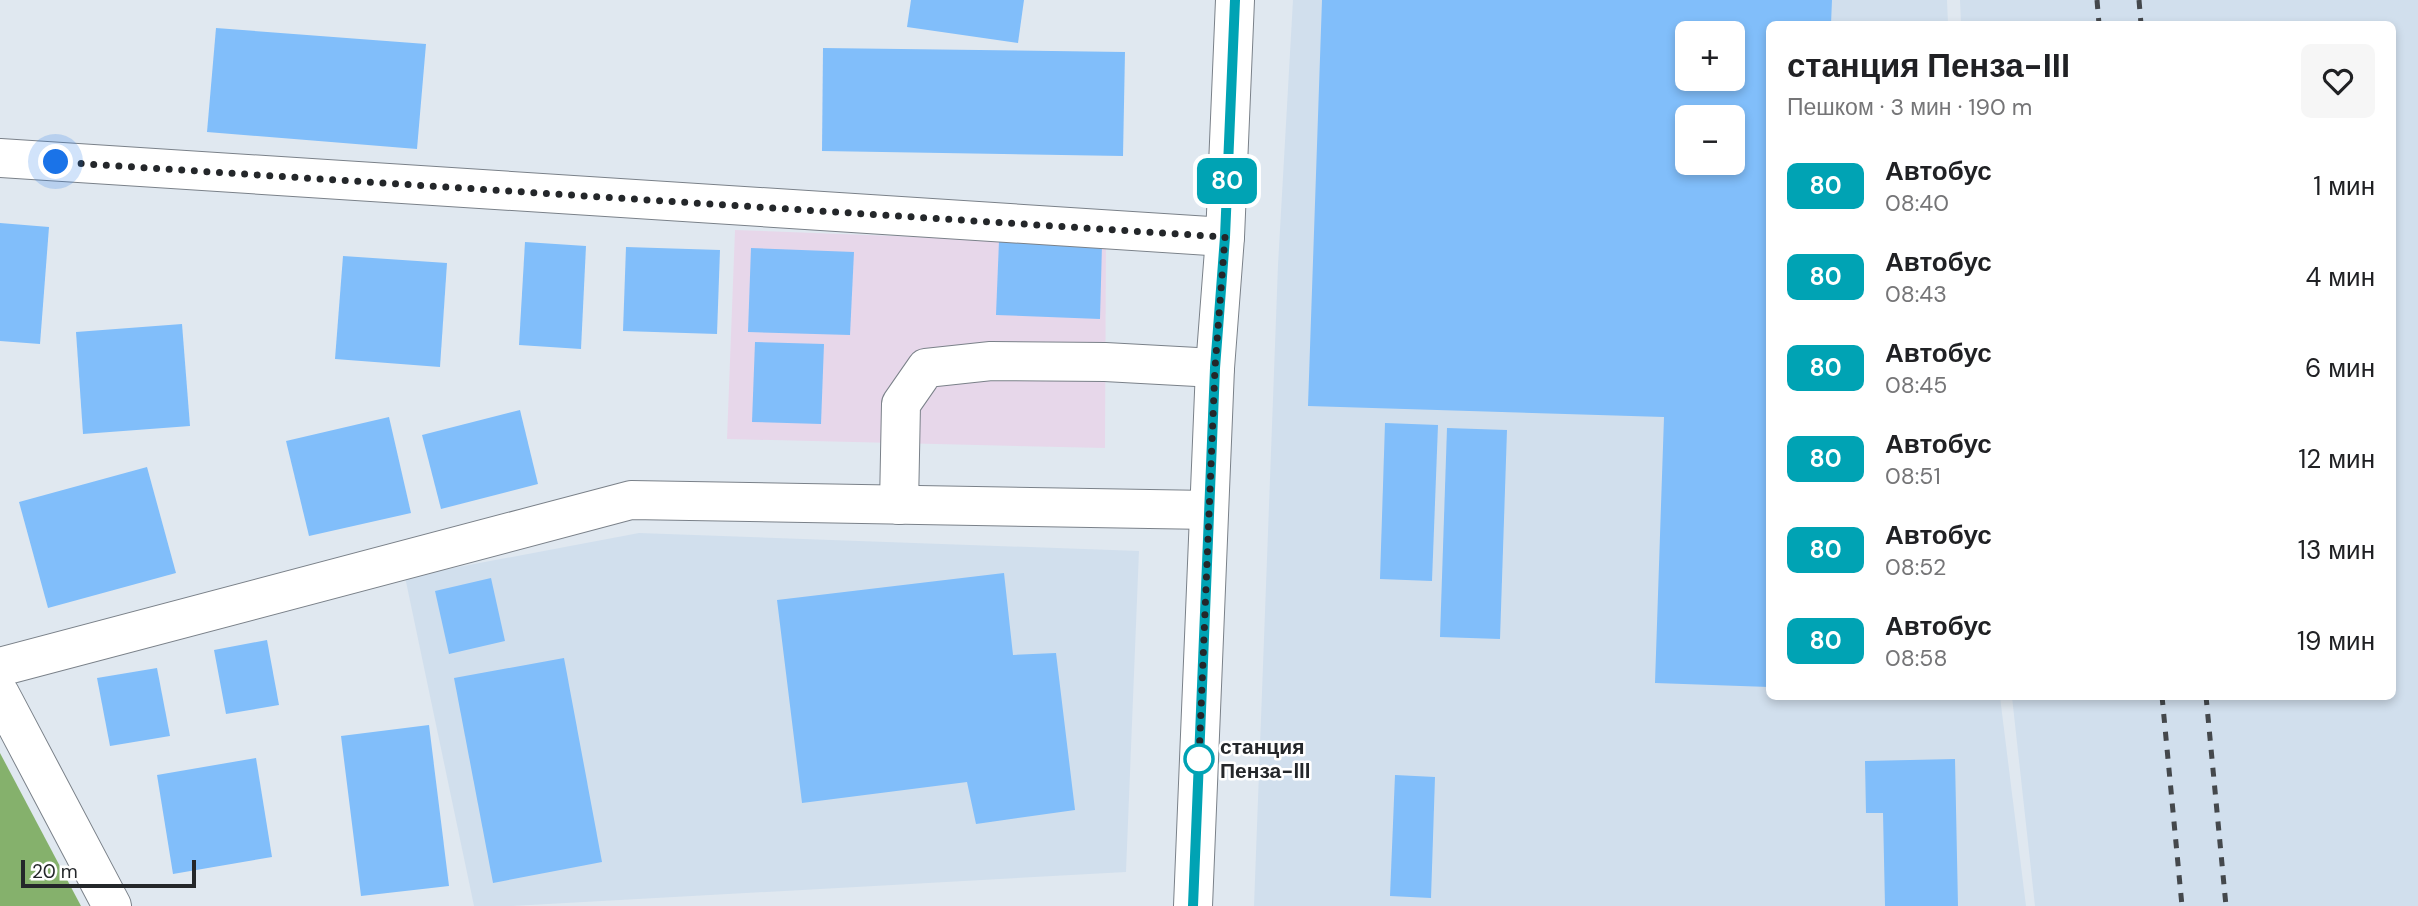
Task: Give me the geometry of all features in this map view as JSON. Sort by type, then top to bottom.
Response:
[{"type":"street","points":[[1193,906],[1215,368],[1225,237],[1235,0]]},
{"type":"street","points":[[0,158],[1225,237]]},
{"type":"street","points":[[899,505],[901,404],[926,368],[1003,361],[1105,362],[1215,368]]},
{"type":"street","points":[[0,667],[632,500],[1209,510]]},
{"type":"street","points":[[0,694],[112,906]]},
{"type":"shaded area","points":[[1293,0],[1947,0],[1948,21],[1766,21],[1766,700],[2000,700],[2026,906],[1254,906],[1278,265]]},
{"type":"shaded area","points":[[1960,0],[2418,0],[2418,906],[2035,906],[2012,700],[2396,700],[2396,21],[1961,21]]},
{"type":"shaded area","points":[[735,230],[1106,244],[1105,448],[727,439]]},
{"type":"shaded area","points":[[639,533],[1139,551],[1126,872],[474,906],[405,577]]},
{"type":"green space","points":[[0,753],[81,906],[0,906]]},
{"type":"building","points":[[911,0],[1024,0],[1018,43],[907,27]]},
{"type":"building","points":[[1322,0],[1832,0],[1831,21],[1766,21],[1766,687],[1655,683],[1664,417],[1308,406]]},
{"type":"building","points":[[216,28],[426,44],[417,149],[207,132]]},
{"type":"building","points":[[823,48],[1125,52],[1123,156],[822,151]]},
{"type":"building","points":[[0,223],[49,227],[40,344],[0,341]]},
{"type":"building","points":[[999,241],[1102,245],[1100,319],[996,315]]},
{"type":"building","points":[[525,242],[586,246],[581,349],[519,345]]},
{"type":"building","points":[[626,247],[720,250],[717,334],[623,331]]},
{"type":"building","points":[[751,248],[854,252],[850,335],[748,332]]},
{"type":"building","points":[[343,256],[447,263],[440,367],[335,359]]},
{"type":"building","points":[[182,324],[190,426],[83,434],[76,332]]},
{"type":"building","points":[[755,342],[824,344],[821,424],[752,422]]},
{"type":"building","points":[[520,410],[538,484],[441,509],[422,435]]},
{"type":"building","points":[[389,417],[411,513],[309,536],[286,441]]},
{"type":"building","points":[[1385,423],[1438,425],[1432,581],[1380,579]]},
{"type":"building","points":[[1447,428],[1507,430],[1500,639],[1440,637]]},
{"type":"building","points":[[147,467],[176,573],[48,608],[19,502]]},
{"type":"building","points":[[1004,573],[1013,655],[1056,653],[1075,810],[976,824],[967,782],[802,803],[777,600]]},
{"type":"building","points":[[491,578],[505,641],[449,654],[435,591]]},
{"type":"building","points":[[267,640],[279,705],[226,714],[214,650]]},
{"type":"building","points":[[564,658],[602,862],[493,883],[454,678]]},
{"type":"building","points":[[157,668],[170,736],[110,746],[97,678]]},
{"type":"building","points":[[429,725],[449,886],[361,896],[341,736]]},
{"type":"building","points":[[256,758],[272,857],[173,874],[157,775]]},
{"type":"building","points":[[1955,759],[1958,906],[1885,906],[1883,813],[1866,813],[1865,761]]},
{"type":"building","points":[[1395,775],[1435,777],[1431,898],[1390,896]]},
{"type":"railway","points":[[2097,0],[2099,21]]},
{"type":"railway","points":[[2139,0],[2141,21]]},
{"type":"railway","points":[[2162,700],[2182,906]]},
{"type":"railway","points":[[2206,700],[2226,906]]},
{"type":"bus line","name":"80","points":[[1193,906],[1215,368],[1225,237],[1235,0]]},
{"type":"place","name":"станция Пенза-III","points":[[1199,759]]},
{"type":"route","points":[[56,162],[1225,237],[1215,368],[1199,759]]}]
